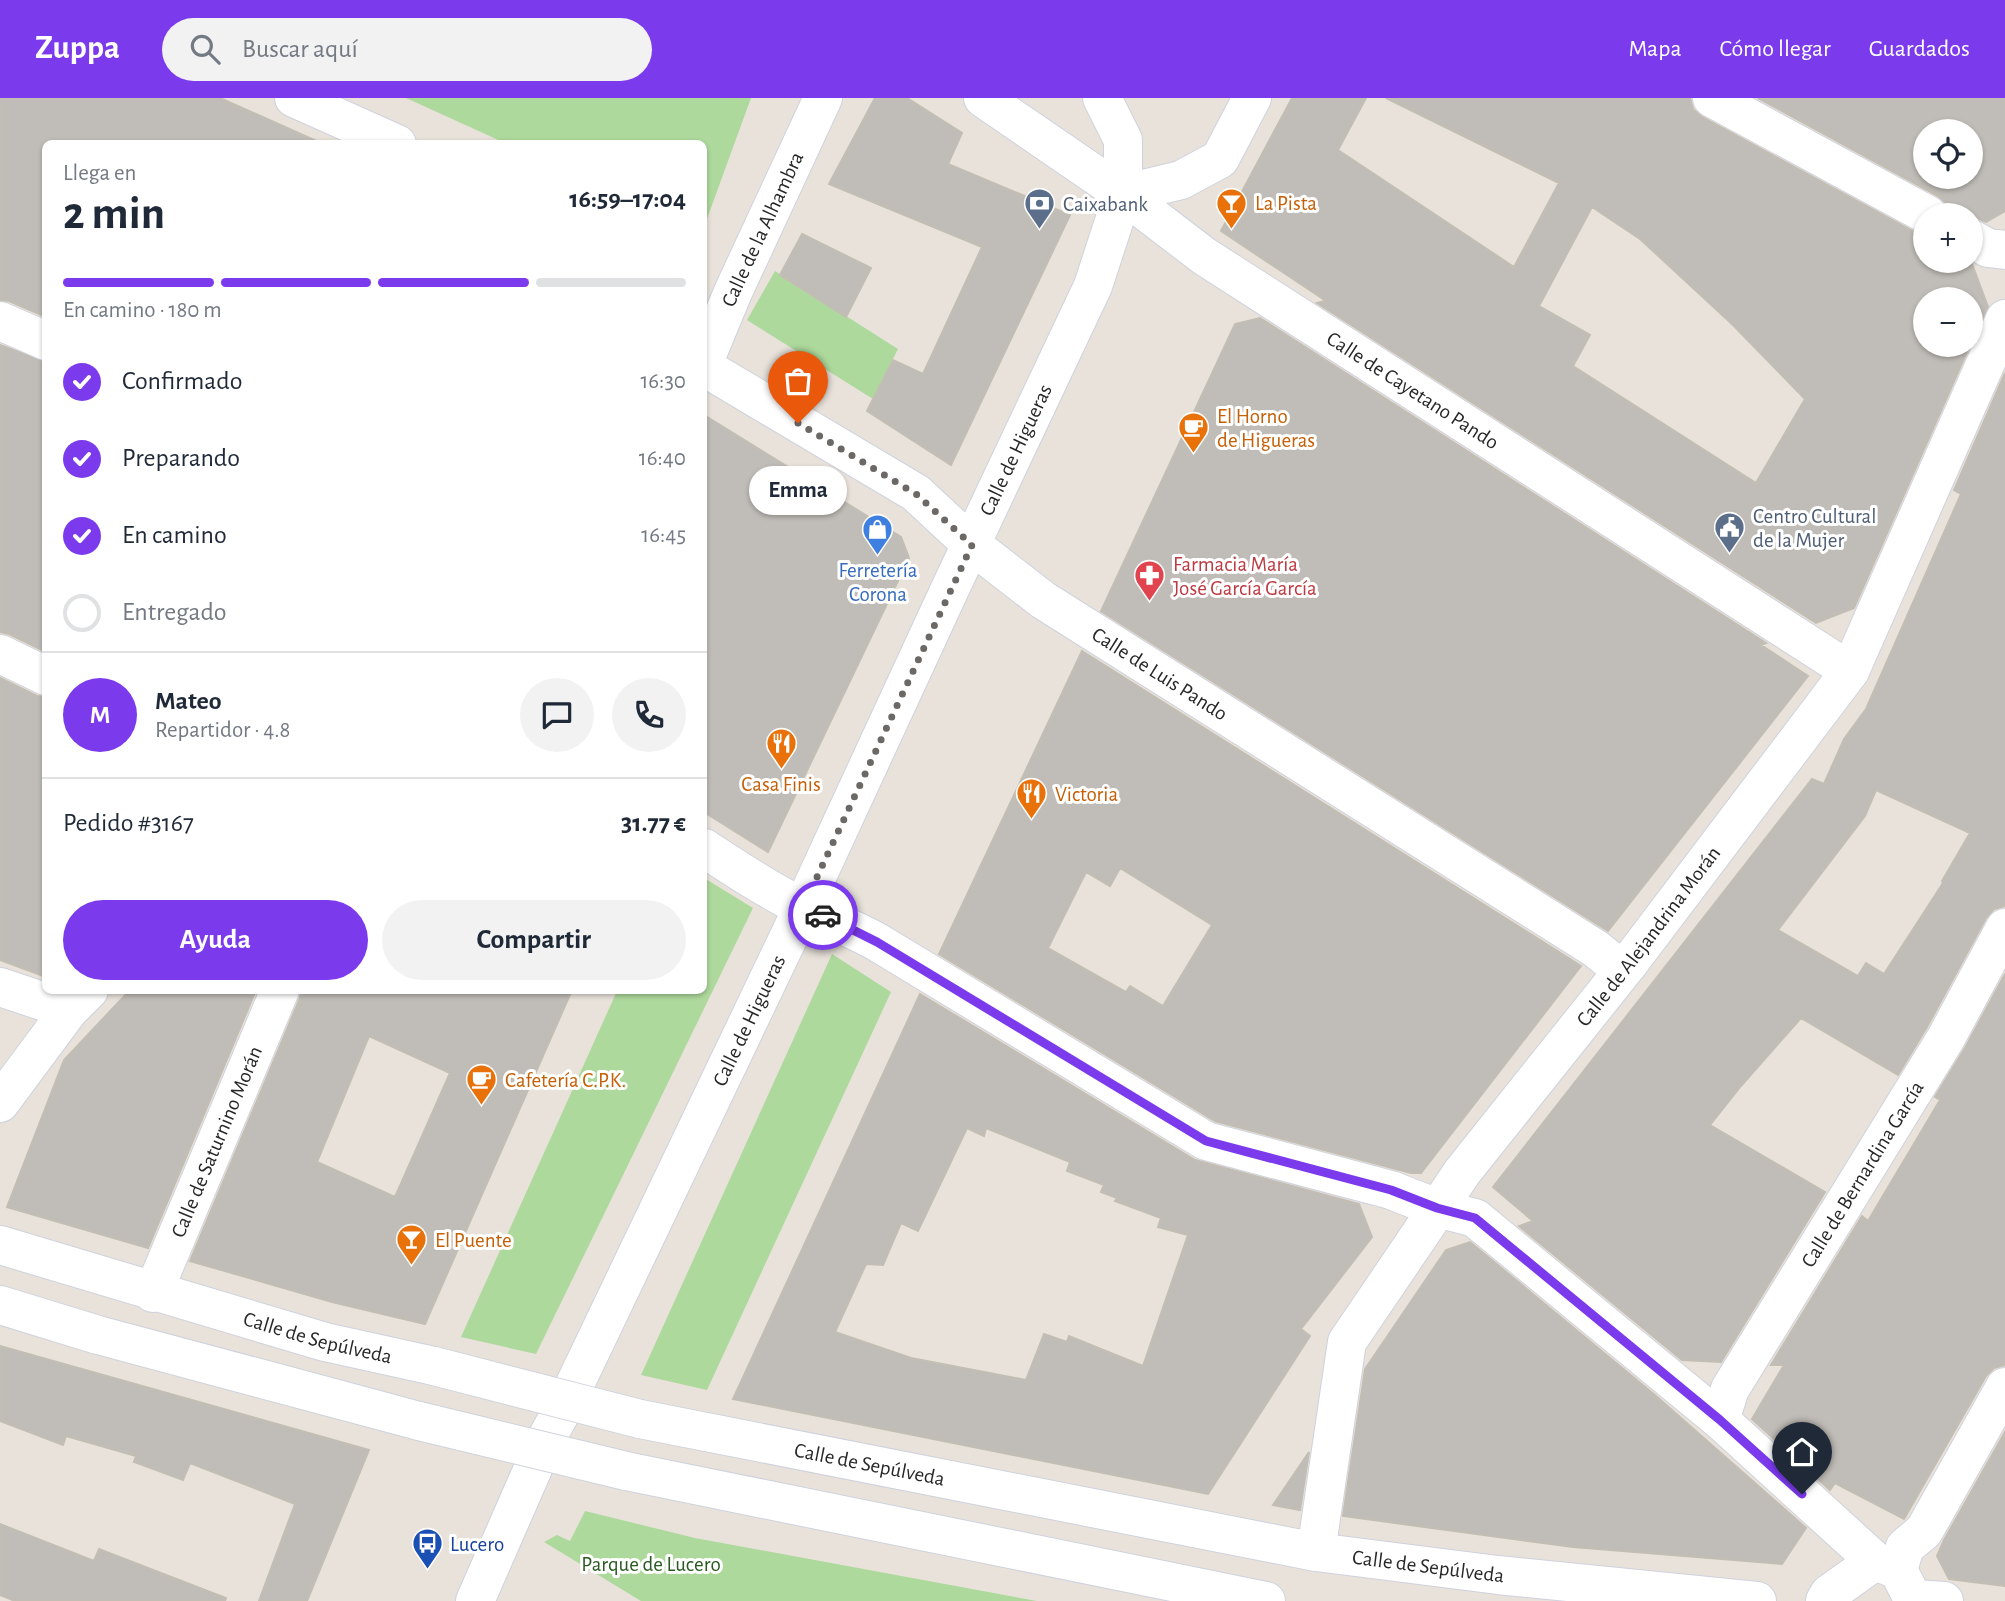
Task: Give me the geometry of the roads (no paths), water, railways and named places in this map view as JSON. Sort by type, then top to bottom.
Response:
[{"type":"street","points":[[294,98],[388,140]]},
{"type":"street","name":"Calle de la Alhambra","points":[[707,347],[718,285],[823,98]]},
{"type":"street","name":"Calle de Cayetano Pando","points":[[983,98],[1123,194],[1204,256],[1850,671]]},
{"type":"street","name":"Calle de Higueras","points":[[475,1601],[545,1441],[803,907],[1093,286],[1123,194],[1123,140],[1102,98]]},
{"type":"street","points":[[1123,194],[1181,180],[1220,159],[1252,98]]},
{"type":"street","points":[[1712,98],[1913,207]]},
{"type":"street","points":[[1983,245],[2005,250]]},
{"type":"street","name":"Calle de Alejandrina Morán","points":[[1316,1552],[1347,1342],[1463,1171],[1629,964],[1850,671],[2005,319]]},
{"type":"street","points":[[0,321],[42,339]]},
{"type":"street","name":"Calle de Luis Pando","points":[[707,366],[916,494],[972,545],[1054,607],[1584,941],[1612,962],[1629,964]]},
{"type":"street","points":[[0,654],[42,674]]},
{"type":"street","points":[[707,850],[751,879],[877,942],[1206,1141],[1391,1190],[1437,1208],[1475,1218],[1720,1420],[1909,1587]]},
{"type":"street","name":"Calle de Bernardina García","points":[[1720,1420],[1730,1389],[1946,1038],[2005,928]]},
{"type":"street","points":[[0,987],[42,994]]},
{"type":"street","points":[[0,1103],[79,1000],[43,994]]},
{"type":"street","name":"Calle de Saturnino Morán","points":[[153,1293],[278,994]]},
{"type":"street","name":"Calle de Sepúlveda","points":[[0,1245],[153,1293],[325,1342],[434,1366],[640,1419],[1316,1552],[1498,1575],[1757,1601]]},
{"type":"street","points":[[0,1306],[419,1421],[626,1471],[1266,1601]]},
{"type":"street","points":[[1909,1587],[1905,1547],[1924,1531],[2005,1387]]},
{"type":"street","points":[[1825,1601],[1829,1594],[1909,1587]]},
{"type":"place","name":"La Pista","points":[[1232,230]]},
{"type":"place","name":"Caixabank","points":[[1040,231]]},
{"type":"place","name":"Emma","points":[[798,423]]},
{"type":"place","name":"El Horno de Higueras","points":[[1194,455]]},
{"type":"place","name":"Centro Cultural de la Mujer","points":[[1730,555]]},
{"type":"place","name":"Ferretería Corona","points":[[878,557]]},
{"type":"place","name":"Farmacia María José García García","points":[[1150,603]]},
{"type":"place","name":"Casa Finis","points":[[781,771]]},
{"type":"place","name":"Victoria","points":[[1032,821]]},
{"type":"place","name":"Cafetería C.P.K.","points":[[482,1107]]},
{"type":"place","name":"El Puente","points":[[412,1267]]},
{"type":"place","name":"Lucero","points":[[427,1571]]},
{"type":"park label","name":"Parque de Lucero","points":[[651,1564]]}]
